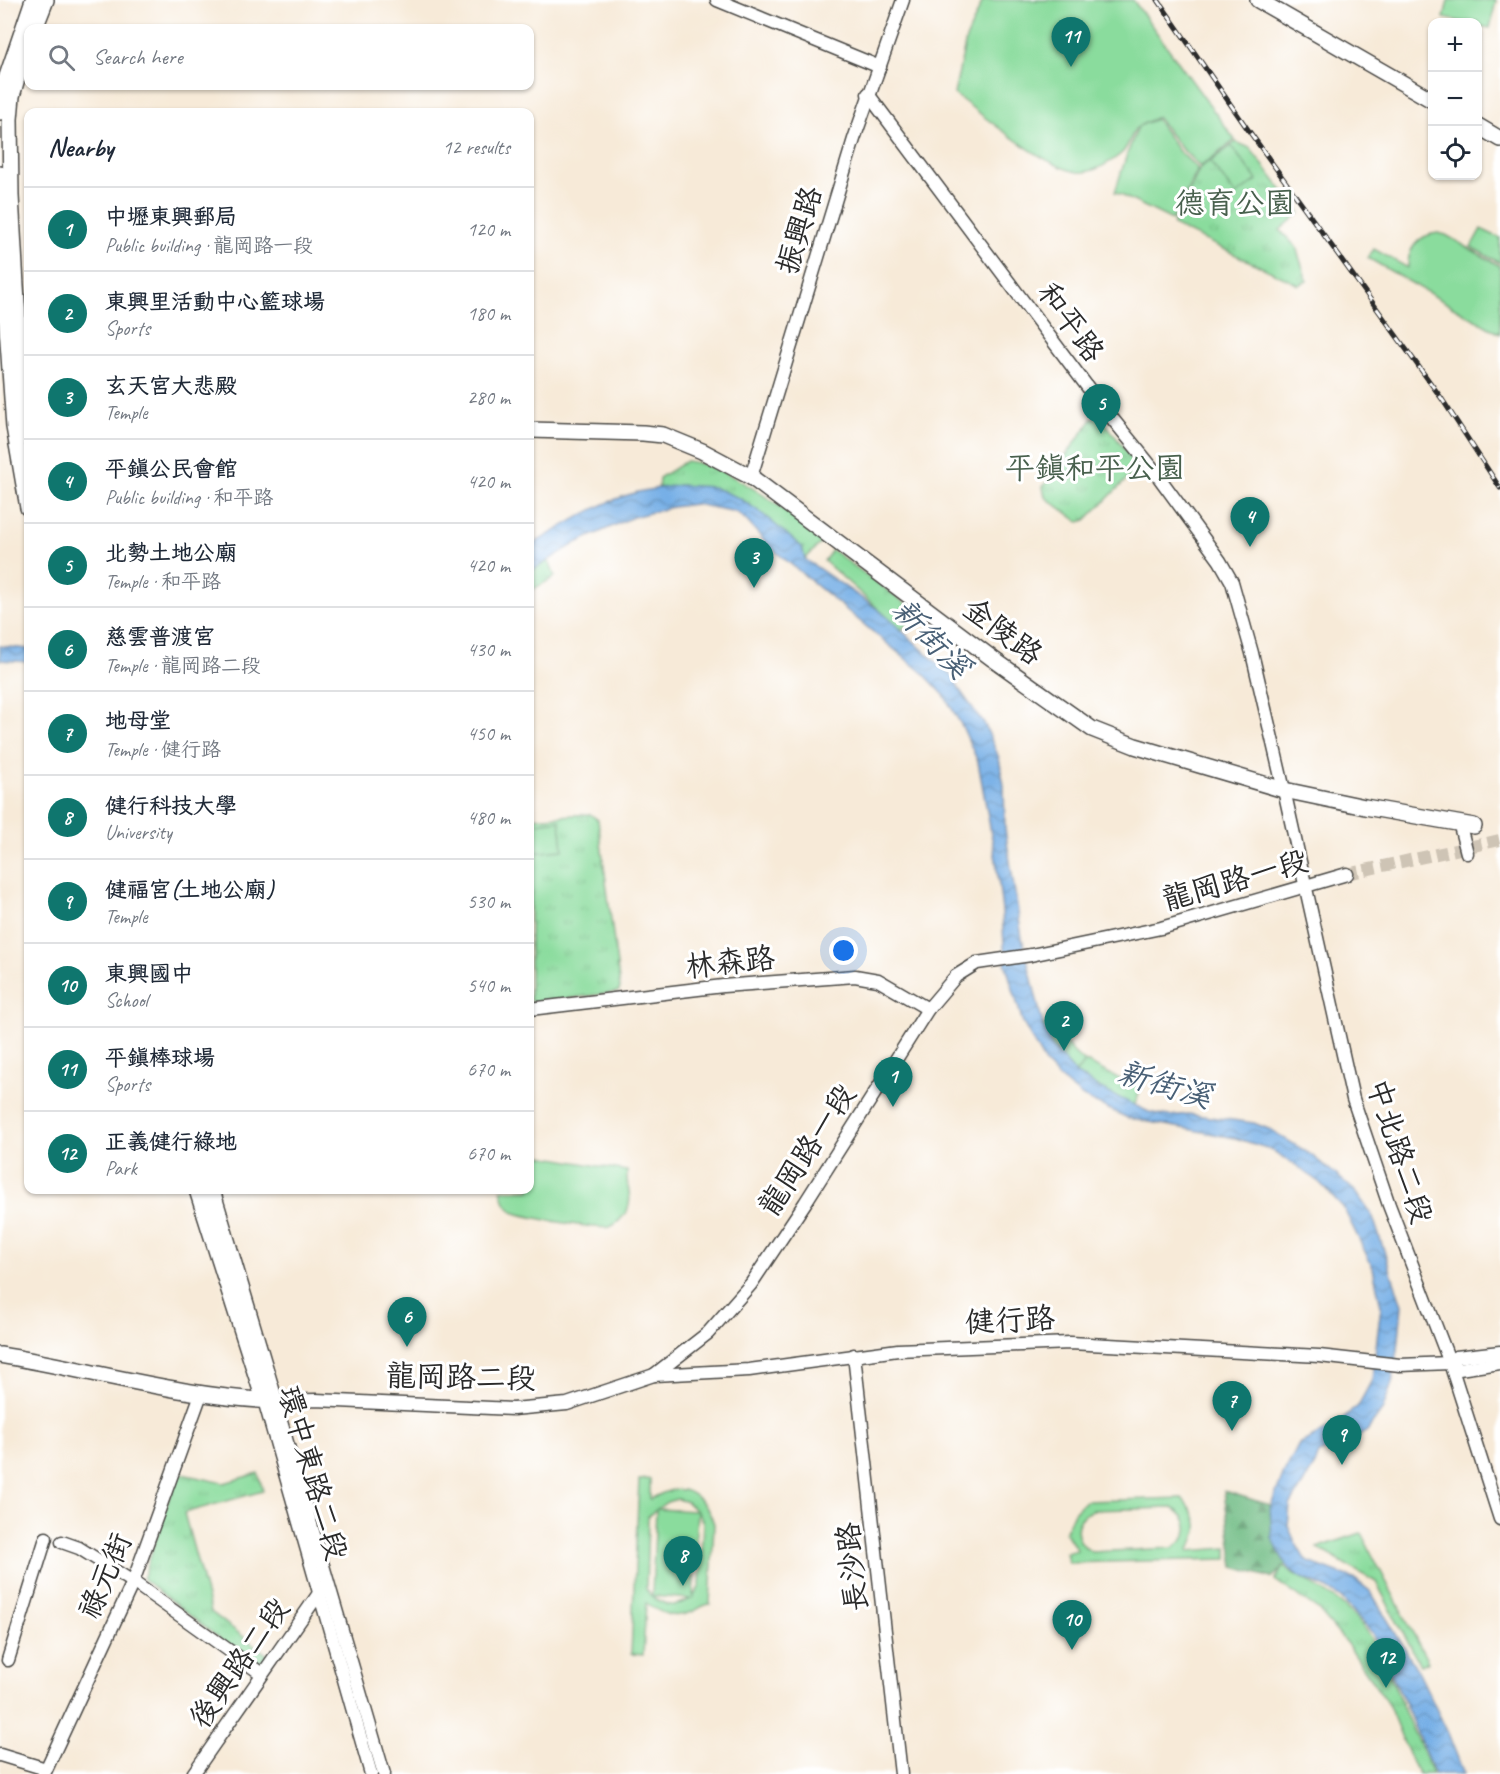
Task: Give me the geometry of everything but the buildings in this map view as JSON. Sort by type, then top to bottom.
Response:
[{"type":"main road","points":[[25,24],[33,0]]},
{"type":"main road","points":[[37,24],[46,0]]},
{"type":"main road","points":[[1258,0],[1428,98]]},
{"type":"main road","points":[[0,112],[2,91],[24,26]]},
{"type":"main road","points":[[24,58],[18,75],[10,119],[15,363],[14,428],[24,485]]},
{"type":"main road","points":[[1482,128],[1500,139]]},
{"type":"main road","points":[[0,174],[15,363],[24,413]]},
{"type":"main road","name":"金陵路","points":[[534,430],[663,435],[702,451],[751,477],[993,659],[1092,729],[1135,746],[1284,790],[1467,828]]},
{"type":"main road","name":"環中東路二段","points":[[198,1194],[270,1401]]},
{"type":"main road","name":"環中東路二段","points":[[213,1194],[270,1401]]},
{"type":"main road","points":[[0,1355],[201,1394],[270,1401]]},
{"type":"street","points":[[717,0],[880,67]]},
{"type":"street","name":"振興路","points":[[751,477],[868,94],[880,67],[903,0]]},
{"type":"street","name":"和平路","points":[[868,94],[1098,401],[1150,465],[1220,561],[1232,582],[1252,653],[1284,790]]},
{"type":"street","name":"中北路二段","points":[[1284,790],[1353,1099],[1389,1205],[1450,1363],[1500,1519]]},
{"type":"street","points":[[1467,828],[1467,853]]},
{"type":"street","name":"龍岡路一段","points":[[654,1375],[708,1333],[750,1284],[805,1203],[928,1009],[956,976],[978,963],[1031,955],[1161,928],[1347,874]]},
{"type":"street","name":"林森路","points":[[534,1009],[723,987],[855,976],[878,980],[928,1009]]},
{"type":"street","name":"健行路","points":[[654,1375],[749,1370],[898,1350],[1070,1343],[1319,1356],[1397,1364],[1450,1363]]},
{"type":"street","points":[[1500,1352],[1456,1357],[1450,1363],[1459,1369],[1500,1363]]},
{"type":"street","name":"長沙路","points":[[854,1355],[901,1774]]},
{"type":"street","name":"龍岡路二段","points":[[270,1401],[316,1400],[513,1409],[567,1404],[654,1375]]},
{"type":"street","name":"祿元街","points":[[45,1772],[133,1582],[201,1394]]},
{"type":"street","name":"環中東路二段","points":[[270,1401],[328,1581],[384,1774]]},
{"type":"street","name":"環中東路二段","points":[[270,1401],[319,1593],[371,1774]]},
{"type":"street","points":[[8,1660],[46,1538]]},
{"type":"street","points":[[62,1542],[80,1548],[133,1582],[262,1674]]},
{"type":"street","name":"後興路二段","points":[[193,1774],[328,1581]]},
{"type":"street","points":[[0,1755],[45,1772]]},
{"type":"green space","points":[[983,0],[1133,0],[1235,140],[1200,167],[1180,147],[1157,117],[1139,126],[1156,119],[1178,150],[1198,169],[1172,220],[1115,192],[1138,127],[1124,151],[1114,159],[1089,171],[1071,171],[1018,142],[954,94],[966,39]]},
{"type":"green space","points":[[1448,0],[1496,0],[1490,28],[1482,27],[1482,18],[1444,18]]},
{"type":"green space","name":"德育公園","points":[[1236,142],[1250,148],[1300,213],[1280,230],[1296,247],[1307,281],[1299,285],[1173,225],[1200,168]]},
{"type":"green space","points":[[1231,146],[1257,180],[1236,195],[1210,162]]},
{"type":"green space","points":[[1481,229],[1500,238],[1500,263],[1471,247]]},
{"type":"green space","points":[[1431,234],[1446,235],[1500,266],[1500,334],[1368,258],[1374,249],[1408,268],[1409,255],[1415,244]]},
{"type":"green space","name":"平鎮和平公園","points":[[1100,416],[1136,464],[1134,472],[1086,520],[1079,522],[1045,497],[1043,487],[1093,418]]},
{"type":"green space","points":[[686,461],[703,464],[740,481],[777,504],[824,540],[805,559],[755,513],[658,494],[659,478]]},
{"type":"green space","points":[[832,550],[916,611],[902,630],[824,561]]},
{"type":"green space","points":[[549,561],[555,577],[534,589],[534,569]]},
{"type":"green space","points":[[590,814],[598,820],[620,988],[618,992],[534,1003],[534,818]]},
{"type":"green space","points":[[560,820],[563,850],[534,853],[534,823]]},
{"type":"green space","points":[[1054,1021],[1063,1039],[1086,1062],[1075,1073],[1051,1045],[1043,1025]]},
{"type":"green space","points":[[1086,1062],[1122,1080],[1142,1085],[1133,1110],[1109,1101],[1075,1073]]},
{"type":"green space","points":[[534,1155],[627,1171],[629,1206],[622,1218],[610,1227],[592,1227],[531,1217],[513,1212],[505,1203],[502,1194],[534,1194]]},
{"type":"green space","points":[[177,1473],[224,1483],[258,1473],[263,1491],[184,1513],[211,1612],[270,1657],[260,1670],[143,1579]]},
{"type":"green space","points":[[650,1479],[650,1499],[673,1490],[687,1491],[704,1505],[714,1524],[710,1604],[692,1612],[673,1615],[656,1610],[646,1603],[643,1655],[631,1654],[639,1480]],"holes":[[[677,1499],[687,1502],[696,1511],[657,1509]],[[656,1510],[651,1596],[646,1589],[648,1516]],[[697,1512],[703,1522],[700,1586],[693,1597]],[[653,1596],[691,1599],[672,1605],[659,1601]]]},
{"type":"green space","points":[[1224,1491],[1277,1507],[1291,1562],[1271,1578],[1234,1567]]},
{"type":"green space","points":[[1182,1498],[1197,1523],[1196,1535],[1188,1551],[1227,1548],[1227,1559],[1069,1563],[1066,1553],[1077,1550],[1065,1532],[1074,1512],[1085,1501]],"holes":[[[1173,1508],[1184,1518],[1187,1528],[1184,1538],[1173,1548],[1091,1552],[1078,1536],[1077,1530],[1081,1519],[1092,1510]]]},
{"type":"green space","points":[[1361,1533],[1428,1662],[1420,1665],[1376,1582],[1317,1548]]},
{"type":"green space","points":[[1283,1567],[1338,1601],[1366,1630],[1388,1672],[1432,1774],[1419,1774],[1412,1763],[1389,1706],[1348,1645],[1318,1610],[1275,1580]]},
{"type":"water","name":"新街溪","points":[[679,485],[713,487],[739,498],[759,511],[802,547],[805,559],[879,610],[955,679],[959,689],[985,725],[999,758],[1004,785],[1005,829],[1022,938],[1043,1025],[1051,1045],[1075,1073],[1103,1090],[1149,1112],[1169,1116],[1188,1114],[1254,1123],[1271,1130],[1310,1154],[1339,1177],[1356,1192],[1373,1217],[1402,1305],[1392,1383],[1383,1409],[1367,1431],[1354,1440],[1330,1447],[1319,1454],[1315,1465],[1290,1505],[1288,1526],[1306,1561],[1356,1580],[1371,1592],[1418,1671],[1448,1733],[1464,1774],[1434,1774],[1403,1699],[1372,1633],[1342,1599],[1328,1589],[1300,1577],[1287,1567],[1272,1538],[1270,1508],[1299,1444],[1330,1428],[1358,1406],[1372,1380],[1381,1306],[1373,1268],[1343,1207],[1320,1183],[1270,1149],[1235,1138],[1128,1118],[1083,1097],[1045,1063],[1023,1023],[1005,962],[996,860],[978,762],[962,726],[944,695],[924,674],[770,547],[745,519],[736,512],[695,504],[672,507],[633,517],[576,543],[534,569],[534,544],[595,508],[643,491]]},
{"type":"water","points":[[0,646],[24,649],[24,662],[0,660]]},
{"type":"tunnel","points":[[1347,874],[1500,840]]},
{"type":"railway","points":[[1158,0],[1249,131],[1442,399],[1500,488]]},
{"type":"place","name":"平鎮棒球場","points":[[1071,67]]},
{"type":"place","name":"北勢土地公廟","points":[[1101,434]]},
{"type":"place","name":"平鎮公民會館","points":[[1250,547]]},
{"type":"place","name":"玄天宮大悲殿","points":[[754,588]]},
{"type":"place","name":"東興里活動中心籃球場","points":[[1064,1051]]},
{"type":"place","name":"中壢東興郵局","points":[[893,1107]]},
{"type":"place","name":"慈雲普渡宮","points":[[407,1347]]},
{"type":"place","name":"地母堂","points":[[1232,1431]]},
{"type":"place","name":"健福宮(土地公廟)","points":[[1342,1465]]},
{"type":"place","name":"健行科技大學","points":[[683,1586]]},
{"type":"place","name":"東興國中","points":[[1072,1650]]},
{"type":"place","name":"正義健行綠地","points":[[1386,1688]]}]
